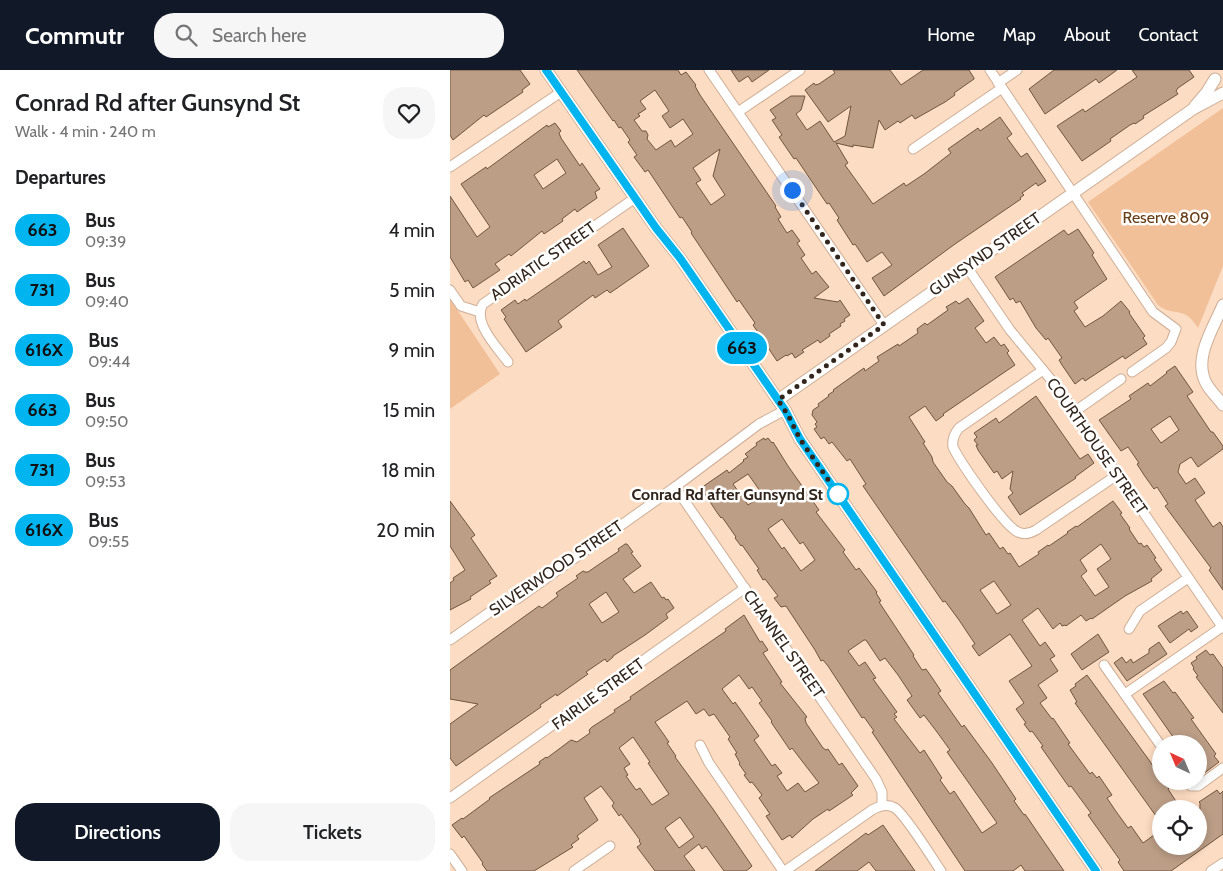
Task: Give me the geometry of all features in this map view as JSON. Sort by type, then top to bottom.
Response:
[{"type":"street","points":[[546,70],[656,228],[680,258],[785,410],[800,439],[1096,871]]},
{"type":"street","points":[[709,70],[884,325]]},
{"type":"street","points":[[738,112],[800,70]]},
{"type":"street","points":[[990,70],[1153,312],[1176,328],[1171,342],[1166,348],[1132,372]]},
{"type":"street","points":[[913,149],[1000,86],[1017,70]]},
{"type":"street","points":[[1216,73],[1218,87],[1223,92]]},
{"type":"street","name":"GUNSYND STREET","points":[[1194,109],[1207,92],[1216,73]]},
{"type":"street","points":[[450,167],[561,92]]},
{"type":"street","name":"GUNSYND STREET","points":[[778,400],[1194,109],[1223,92]]},
{"type":"street","name":"ADRIATIC STREET","points":[[508,362],[482,326],[480,312],[483,304],[635,198]]},
{"type":"street","name":"COURTHOUSE STREET","points":[[968,267],[1002,319],[1074,412],[1223,628]]},
{"type":"street","points":[[450,290],[462,306],[480,312]]},
{"type":"street","points":[[1223,305],[1204,348],[1201,361],[1206,382],[1223,405]]},
{"type":"street","points":[[1043,370],[959,428],[954,434],[952,440],[953,447],[976,483],[1011,527],[1020,533],[1028,534],[1117,475]]},
{"type":"street","points":[[1074,412],[1121,379]]},
{"type":"street","name":"SILVERWOOD STREET","points":[[450,640],[497,607],[517,599],[675,487],[759,424],[785,410]]},
{"type":"street","name":"CHANNEL STREET","points":[[675,487],[876,779],[882,792],[882,806]]},
{"type":"street","points":[[1130,629],[1140,611],[1188,578]]},
{"type":"street","name":"FAIRLIE STREET","points":[[450,798],[745,588]]},
{"type":"street","points":[[1125,694],[1223,628]]},
{"type":"street","points":[[1104,665],[1153,735]]},
{"type":"street","points":[[700,745],[708,763],[784,871],[872,810],[882,806],[893,807],[899,811],[941,871]]},
{"type":"street","points":[[1208,779],[1223,768]]},
{"type":"street","points":[[574,871],[610,846]]},
{"type":"street","points":[[450,854],[462,871]]},
{"type":"street","points":[[1211,871],[1223,863]]},
{"type":"green space","name":"Reserve 809","points":[[1223,108],[1223,266],[1198,328],[1188,316],[1169,311],[1158,305],[1088,202]]},
{"type":"green space","points":[[450,299],[500,374],[450,409]]},
{"type":"building","points":[[450,70],[520,70],[530,84],[522,90],[523,92],[486,117],[484,115],[453,140],[450,135]]},
{"type":"building","points":[[577,70],[678,70],[681,75],[686,72],[776,206],[781,217],[778,219],[787,233],[792,230],[800,241],[797,243],[805,255],[801,258],[812,274],[816,271],[829,287],[814,298],[838,302],[840,300],[850,315],[844,319],[845,321],[840,324],[841,326],[820,343],[818,340],[802,350],[804,352],[795,358],[792,353],[777,361],[753,325],[755,323],[739,300],[737,302],[682,217],[680,218],[648,170],[645,172],[634,157],[637,155],[628,142],[630,140],[621,127],[619,128]],"holes":[[[655,90],[669,111],[662,116],[670,128],[683,119],[693,134],[675,147],[671,140],[656,150],[647,139],[646,131],[642,131],[634,120],[640,116],[638,114],[646,109],[640,101]],[[720,149],[713,176],[725,195],[711,205],[696,183],[701,180],[693,168]]]},
{"type":"building","points":[[731,70],[769,70],[752,82],[748,76],[739,82]]},
{"type":"building","points":[[833,70],[890,70],[901,85],[923,70],[969,70],[974,78],[945,102],[915,119],[912,115],[900,123],[898,121],[885,130],[879,120],[873,148],[853,145],[853,147],[836,143],[848,163],[845,165],[873,204],[904,183],[906,186],[924,174],[951,153],[948,149],[978,128],[980,131],[1000,117],[1012,134],[1007,138],[1021,157],[1027,153],[1046,181],[1038,186],[1036,183],[1022,193],[1024,195],[1021,199],[884,296],[872,278],[892,265],[882,252],[867,262],[855,244],[853,245],[829,203],[827,204],[796,158],[794,159],[779,137],[782,135],[772,120],[776,118],[770,110],[791,96],[805,96],[801,110],[796,114],[807,130],[820,121],[834,142],[845,136],[851,106],[828,122],[805,90],[814,83],[815,85],[819,84],[835,73]]},
{"type":"building","points":[[1054,70],[1117,70],[1099,83],[1096,79],[1045,114],[1029,89]]},
{"type":"building","points":[[1132,70],[1189,70],[1194,77],[1178,88],[1176,91],[1178,94],[1143,116],[1144,118],[1135,124],[1130,125],[1082,161],[1057,126],[1083,109],[1085,112],[1137,77]]},
{"type":"building","points":[[555,123],[561,131],[559,133],[561,138],[580,166],[582,163],[600,189],[595,192],[597,198],[577,212],[575,209],[562,219],[563,221],[544,234],[542,231],[511,256],[509,254],[495,264],[500,270],[473,288],[468,280],[465,282],[450,257],[450,196],[477,237],[490,227],[461,184],[486,167],[487,169],[547,125],[548,127]],"holes":[[[557,159],[566,173],[543,189],[534,175]]]},
{"type":"building","points":[[623,228],[649,266],[610,293],[607,290],[595,298],[593,295],[558,321],[562,327],[526,352],[504,319],[506,317],[501,310],[515,300],[518,304],[525,299],[526,301],[584,261],[586,264],[589,261],[598,275],[612,267],[598,245]]},
{"type":"building","points":[[1078,229],[1094,253],[1092,255],[1107,279],[1074,302],[1078,308],[1074,311],[1085,327],[1103,316],[1121,301],[1145,336],[1143,338],[1147,344],[1125,359],[1123,356],[1085,381],[1083,378],[1075,384],[1059,360],[1062,358],[1048,338],[1046,340],[1036,328],[1020,301],[1016,303],[1013,298],[1010,300],[995,277],[1064,230],[1068,235]]},
{"type":"building","points":[[968,298],[984,321],[975,328],[986,343],[994,337],[1001,346],[1004,344],[1009,351],[1007,353],[1015,365],[943,414],[936,421],[925,406],[909,417],[925,442],[923,443],[933,462],[969,508],[986,535],[989,533],[1000,549],[1003,547],[1008,554],[1010,553],[1019,567],[1113,501],[1139,544],[1141,543],[1144,547],[1147,545],[1162,570],[1151,579],[1152,581],[1125,596],[1092,619],[1086,621],[1081,615],[1066,626],[1062,626],[1060,623],[1053,629],[1038,608],[1022,620],[1040,646],[1045,642],[1055,656],[1050,659],[1058,671],[1038,685],[1047,698],[1040,703],[1053,718],[1070,743],[1068,744],[1090,774],[1092,772],[1097,778],[1099,776],[1112,795],[1107,798],[1128,828],[1131,826],[1143,843],[1152,836],[1152,855],[1193,855],[1171,871],[1124,871],[1118,862],[1120,860],[1088,815],[1091,813],[1071,786],[1069,787],[1041,747],[1043,746],[1024,724],[1026,723],[1016,709],[1024,703],[1009,681],[1032,666],[1010,634],[979,656],[972,646],[975,644],[959,620],[945,601],[943,602],[863,486],[866,484],[850,459],[847,461],[832,442],[829,444],[824,437],[821,439],[814,429],[817,427],[815,424],[817,422],[812,415],[813,410],[833,390],[864,368],[865,371],[879,361],[877,357],[898,344],[899,346],[918,333],[917,329],[925,323],[927,325],[948,310],[946,307],[956,301],[959,304]],"holes":[[[1101,544],[1111,559],[1097,569],[1109,587],[1095,596],[1081,576],[1087,571],[1080,560]],[[994,581],[1011,605],[997,614],[980,590]]]},
{"type":"building","points":[[1175,366],[1193,392],[1187,396],[1211,432],[1213,432],[1223,446],[1223,449],[1198,467],[1191,457],[1180,464],[1178,472],[1186,484],[1195,478],[1205,493],[1195,500],[1213,527],[1220,522],[1223,527],[1223,590],[1209,570],[1211,568],[1165,506],[1168,504],[1157,487],[1154,489],[1144,475],[1137,464],[1139,463],[1128,447],[1121,451],[1099,420],[1131,399],[1129,396],[1148,383],[1150,386]],"holes":[[[1170,416],[1179,430],[1161,443],[1151,429]]]},
{"type":"building","points":[[1036,396],[1080,459],[1088,454],[1094,463],[1076,478],[1020,515],[1008,497],[1013,493],[1010,489],[1013,471],[1002,479],[997,471],[994,473],[978,450],[976,445],[978,445],[974,440],[977,437],[974,433],[996,418],[999,423]]},
{"type":"building","points":[[764,438],[765,440],[768,438],[773,442],[819,510],[816,512],[845,550],[843,552],[856,570],[859,568],[877,592],[881,601],[879,602],[922,670],[926,669],[941,691],[938,693],[962,727],[964,725],[992,763],[1016,799],[1014,801],[1064,871],[1025,871],[1021,865],[1013,871],[965,871],[872,732],[874,731],[864,717],[862,718],[828,666],[823,660],[821,661],[786,606],[781,607],[774,598],[778,596],[765,579],[763,580],[757,570],[759,569],[701,488],[727,470],[729,473],[744,461],[748,457],[745,454],[757,445],[756,443]],"holes":[[[748,474],[763,495],[748,505],[733,484]],[[782,519],[800,544],[803,542],[815,560],[801,571],[768,529]],[[866,640],[880,661],[885,658],[912,696],[907,700],[920,718],[924,715],[937,732],[950,750],[947,752],[997,823],[982,833],[954,791],[950,794],[940,780],[942,778],[924,750],[920,753],[894,719],[897,717],[894,714],[897,712],[873,679],[876,678],[865,662],[859,666],[848,651]]]},
{"type":"building","points":[[450,501],[475,535],[471,538],[497,576],[489,581],[491,583],[470,597],[471,599],[450,610],[450,583],[454,580],[453,578],[465,570],[450,546]]},
{"type":"building","points":[[627,544],[641,566],[623,579],[634,593],[651,582],[662,598],[668,599],[674,608],[666,614],[668,618],[607,662],[605,659],[586,672],[588,674],[557,696],[556,694],[540,705],[541,707],[456,766],[450,758],[450,724],[478,704],[450,699],[450,670],[539,606],[542,608],[558,596],[556,593],[578,578],[576,576],[583,571],[588,572],[619,551],[618,549]],"holes":[[[606,592],[619,612],[602,623],[589,604]]]},
{"type":"building","points":[[1181,611],[1183,614],[1187,611],[1198,627],[1191,632],[1189,629],[1170,643],[1158,626]]},
{"type":"building","points":[[744,615],[760,642],[762,641],[768,650],[763,653],[782,682],[780,683],[807,717],[805,718],[806,723],[823,748],[828,749],[839,765],[842,763],[858,786],[851,793],[853,795],[813,819],[792,838],[790,835],[782,840],[766,816],[770,814],[759,798],[762,795],[744,775],[746,774],[735,754],[737,753],[728,739],[730,737],[714,714],[709,716],[704,709],[696,714],[687,701],[655,722],[669,742],[667,743],[675,757],[752,866],[750,868],[746,871],[724,871],[706,846],[702,849],[699,844],[684,856],[695,871],[655,871],[637,847],[641,844],[640,840],[621,814],[619,816],[612,806],[614,803],[601,786],[584,798],[598,820],[577,836],[579,839],[571,845],[573,847],[534,871],[487,871],[464,836],[462,838],[452,825],[540,764],[539,762],[571,740],[577,742],[590,733],[589,730],[592,727],[615,712],[614,710],[631,699],[630,697],[726,631],[725,629]],"holes":[[[739,675],[749,689],[752,687],[762,701],[759,703],[790,750],[792,748],[819,783],[805,792],[798,783],[787,791],[777,776],[782,773],[775,764],[772,766],[754,740],[759,736],[735,702],[733,704],[722,689]],[[633,737],[669,794],[652,805],[640,788],[636,790],[626,776],[628,775],[624,768],[630,764],[619,748]],[[680,817],[694,837],[679,848],[665,828]]]},
{"type":"building","points":[[1098,634],[1109,652],[1082,670],[1071,654]]},
{"type":"building","points":[[1159,642],[1167,654],[1127,681],[1114,663],[1122,657],[1126,663],[1131,659],[1133,663],[1149,653],[1149,649]]},
{"type":"building","points":[[1206,650],[1210,655],[1213,654],[1223,668],[1223,713],[1196,677],[1198,676],[1191,663]]},
{"type":"building","points":[[1087,675],[1152,764],[1152,790],[1169,790],[1175,800],[1152,800],[1152,810],[1075,703],[1077,702],[1070,690],[1076,686],[1075,684]]},
{"type":"building","points":[[1164,681],[1173,693],[1175,692],[1194,718],[1191,719],[1202,735],[1172,735],[1143,694]]},
{"type":"building","points":[[1208,743],[1216,754],[1214,756],[1219,762],[1208,770]]},
{"type":"building","points":[[1217,790],[1220,794],[1223,791],[1223,834],[1207,845],[1207,800],[1202,800]]},
{"type":"building","points":[[883,825],[915,871],[876,871],[869,862],[857,871],[815,871],[866,833],[868,835]]},
{"type":"bus line","name":"663","points":[[546,70],[656,228],[680,258],[785,410],[800,439],[1096,871]]},
{"type":"place","name":"Conrad Rd after Gunsynd St","points":[[838,494]]},
{"type":"route","points":[[792,190],[884,325],[778,400],[800,439],[838,494]]}]
